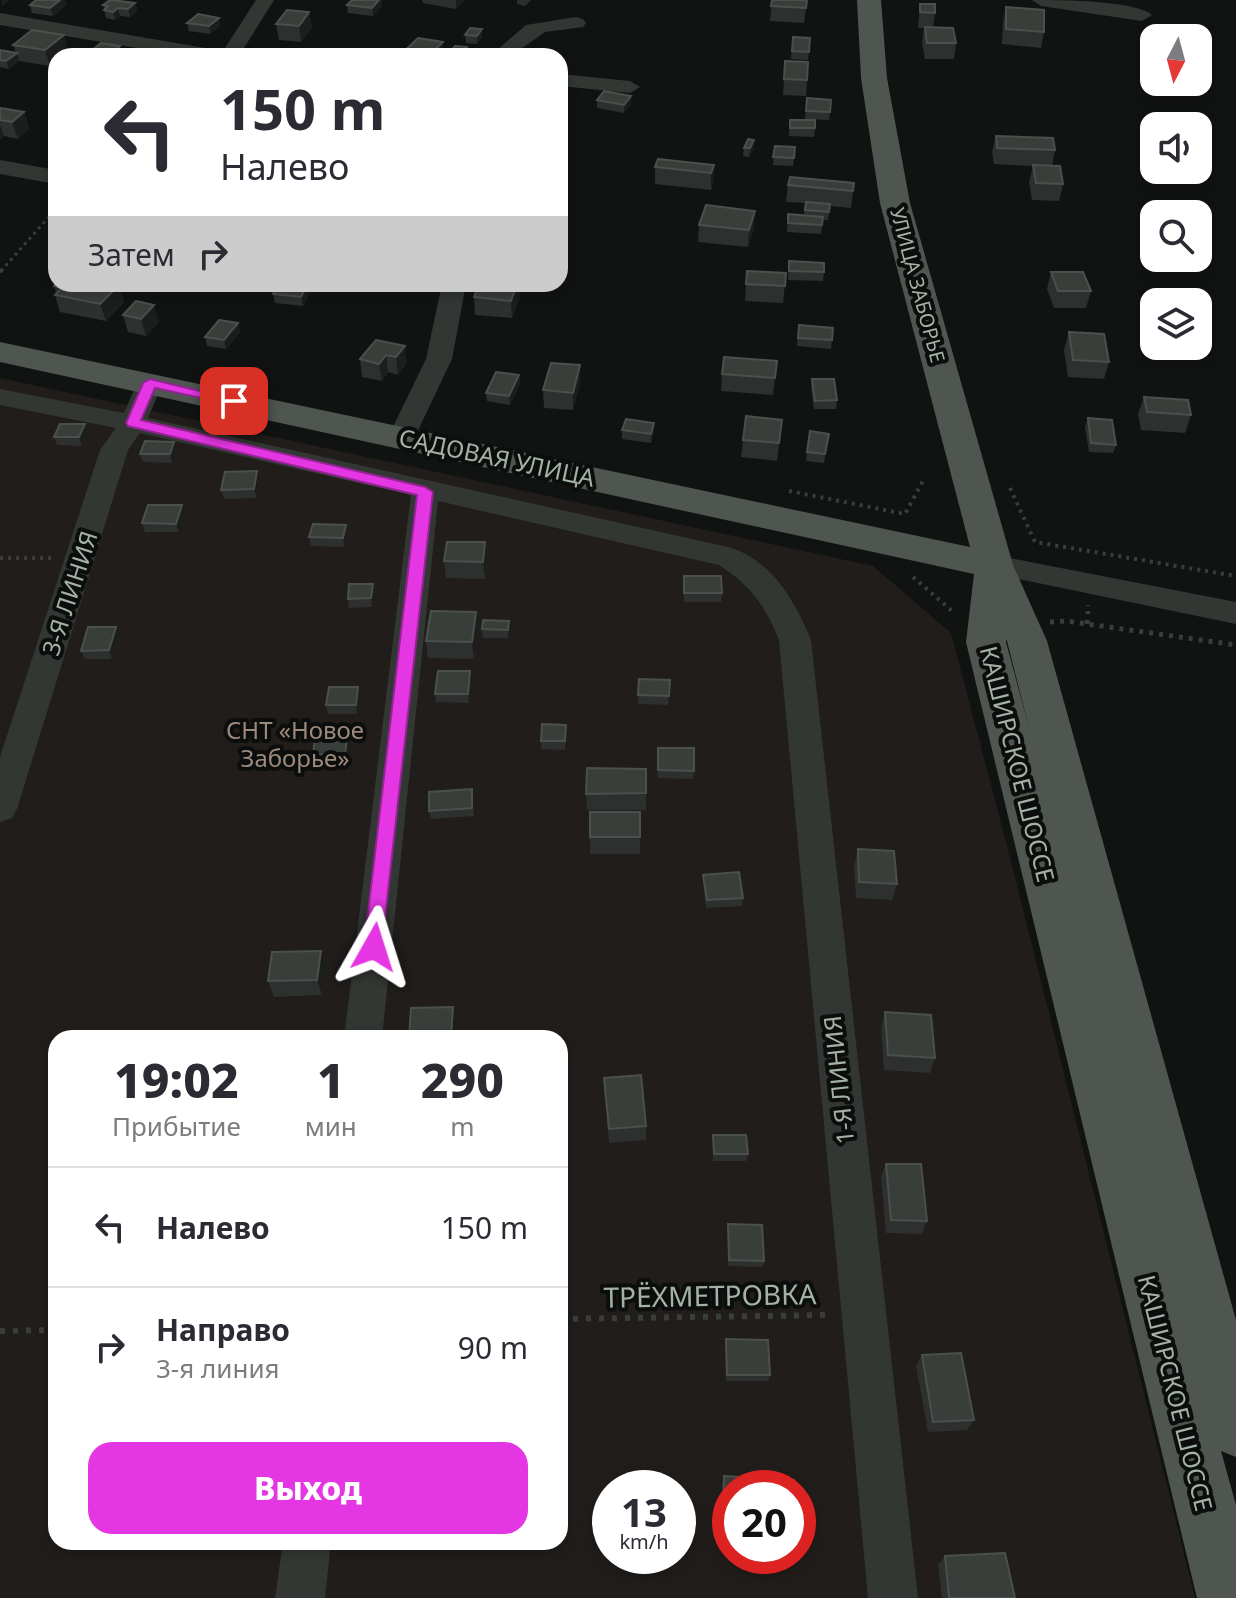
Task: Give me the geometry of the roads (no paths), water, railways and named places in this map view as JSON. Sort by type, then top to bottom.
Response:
[{"type":"main road","name":"УЛИЦА ЗАБОРЬЕ","points":[[869,0],[874,78],[895,203],[994,565]]},
{"type":"main road","name":"САДОВАЯ УЛИЦА","points":[[0,352],[994,565]]},
{"type":"main road","name":"КАШИРСКОЕ ШОССЕ","points":[[994,565],[1004,625],[1236,1427]]},
{"type":"main road","name":"КАШИРСКОЕ ШОССЕ","points":[[1004,625],[986,642],[1229,1598]]},
{"type":"street","points":[[234,48],[265,0]]},
{"type":"street","points":[[1041,0],[1142,15]]},
{"type":"street","points":[[0,19],[172,48]]},
{"type":"street","points":[[508,48],[524,31],[545,25],[576,23]]},
{"type":"street","points":[[568,81],[630,87]]},
{"type":"street","points":[[0,167],[48,176]]},
{"type":"street","points":[[402,437],[439,359],[452,292]]},
{"type":"street","name":"3-Я ЛИНИЯ","points":[[0,809],[114,450],[133,423],[150,383]]},
{"type":"street","name":"1-Я ЛИНИЯ","points":[[0,397],[133,423],[425,492],[728,557],[755,574],[782,604],[795,640],[861,1314],[893,1598]]},
{"type":"street","points":[[364,1030],[425,492]]},
{"type":"street","points":[[994,565],[1236,613]]},
{"type":"street","points":[[300,1598],[306,1550]]},
{"type":"park label","name":"СНТ «Новое Заборье»","points":[[295,743]]}]
